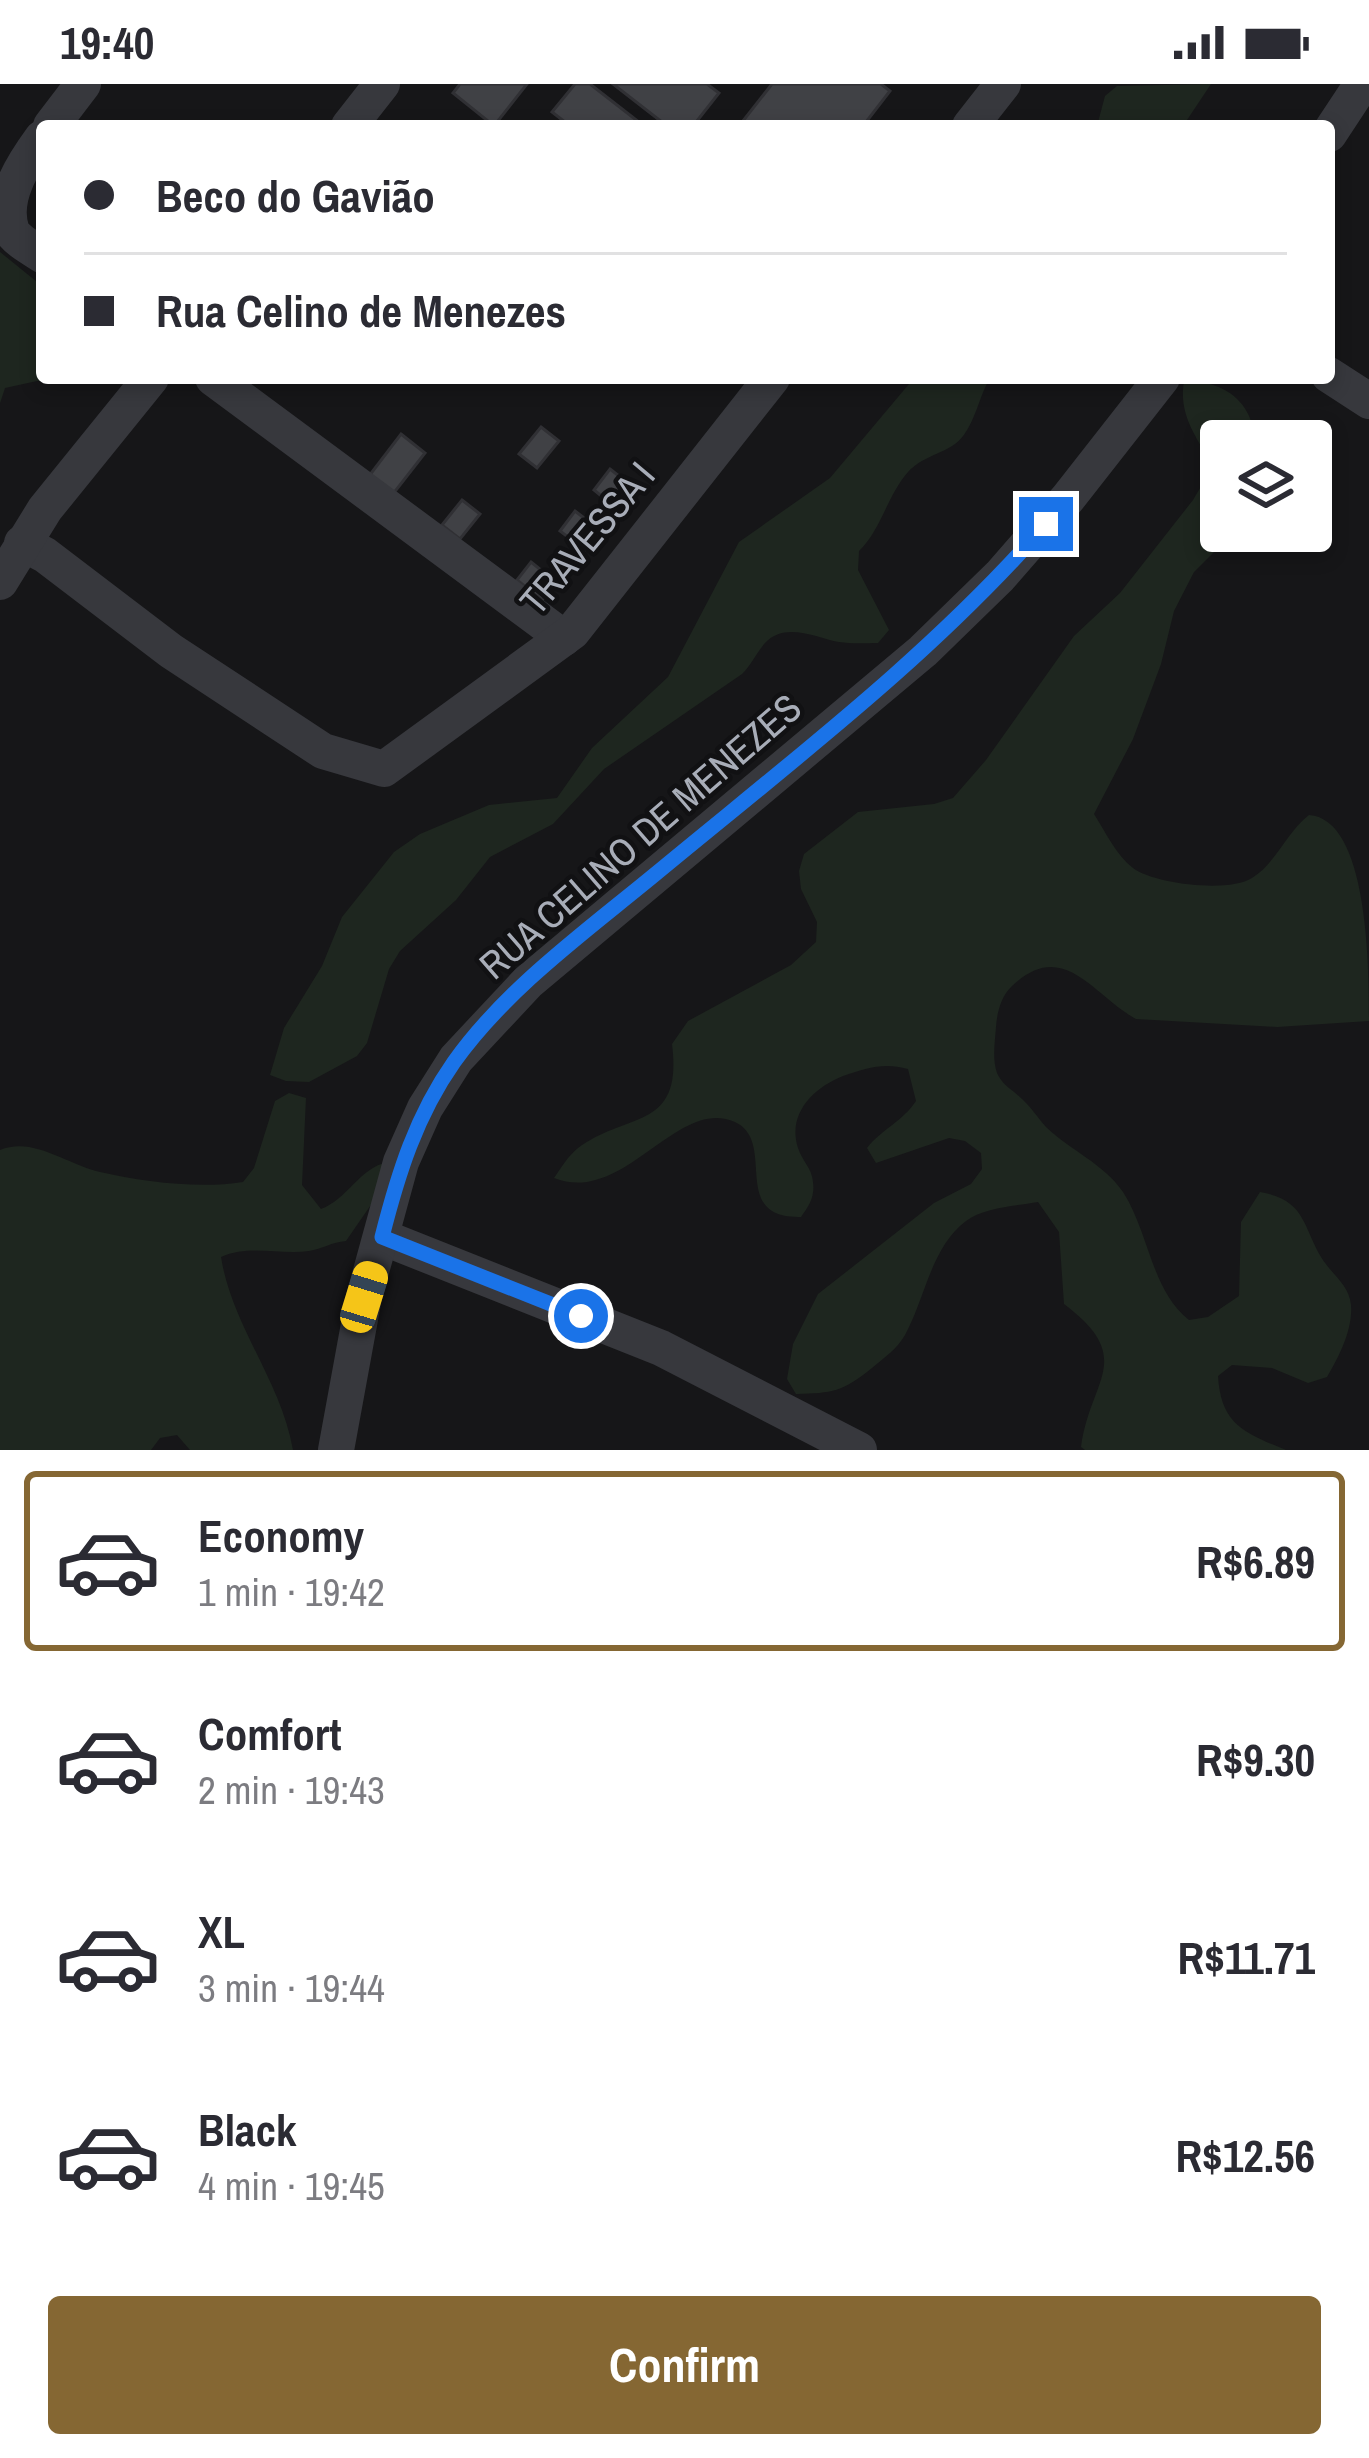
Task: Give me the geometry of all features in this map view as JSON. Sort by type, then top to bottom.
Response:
[{"type":"street","points":[[56,120],[83,84]]},
{"type":"street","points":[[355,120],[382,84]]},
{"type":"street","points":[[975,120],[1003,84]]},
{"type":"street","points":[[1335,125],[1362,84]]},
{"type":"street","points":[[36,146],[11,179],[4,211],[13,235],[36,251]]},
{"type":"street","points":[[1335,379],[1369,401]]},
{"type":"street","points":[[0,583],[22,543],[146,384]]},
{"type":"street","points":[[221,384],[564,638]]},
{"type":"street","name":"TRAVESSA I","points":[[22,543],[45,555],[171,652],[323,751],[384,769],[564,638],[767,384]]},
{"type":"street","name":"RUA CELINO DE MENEZES","points":[[336,1450],[364,1297],[401,1162],[425,1108],[456,1059],[596,923],[923,651],[970,606],[1068,498],[1157,384]]},
{"type":"street","points":[[382,1237],[661,1348],[859,1450]]},
{"type":"shaded area","points":[[1211,84],[1187,120],[1099,120],[1105,96],[1117,86]]},
{"type":"shaded area","points":[[0,252],[36,281],[36,381],[5,388],[0,403]]},
{"type":"shaded area","points":[[909,384],[987,384],[961,438],[908,472],[859,551],[858,570],[889,630],[878,643],[839,642],[791,632],[773,636],[742,674],[604,769],[553,824],[490,857],[456,900],[400,951],[389,969],[367,1043],[357,1056],[309,1082],[270,1075],[284,1028],[322,966],[342,917],[394,852],[420,834],[489,805],[557,798],[592,748],[668,677],[739,542],[830,478]]},
{"type":"shaded area","points":[[1184,384],[1211,384],[1242,404],[1251,420],[1200,420],[1200,444],[1186,415]]},
{"type":"shaded area","points":[[1200,488],[1200,552],[1214,552],[1194,572],[1174,611],[1161,664],[1133,739],[1094,814],[1133,868],[1157,878],[1210,886],[1252,878],[1309,815],[1329,823],[1344,842],[1362,900],[1369,1021],[1277,1027],[1136,1019],[1077,976],[1047,967],[1030,972],[1002,1000],[995,1068],[1046,1127],[1123,1192],[1166,1293],[1189,1320],[1208,1317],[1239,1296],[1241,1222],[1260,1192],[1294,1207],[1321,1257],[1347,1291],[1351,1314],[1344,1342],[1327,1377],[1308,1383],[1272,1368],[1232,1365],[1218,1376],[1224,1406],[1238,1425],[1286,1450],[1085,1450],[1081,1447],[1104,1355],[1086,1323],[1064,1304],[1059,1232],[1038,1202],[991,1210],[966,1221],[945,1245],[912,1321],[894,1349],[845,1387],[796,1394],[787,1379],[793,1344],[818,1294],[934,1203],[971,1184],[982,1169],[981,1153],[965,1141],[949,1138],[876,1163],[867,1148],[916,1101],[908,1069],[883,1066],[851,1073],[832,1081],[805,1104],[796,1136],[813,1187],[801,1217],[779,1214],[766,1206],[747,1132],[735,1122],[713,1118],[692,1124],[604,1177],[579,1183],[554,1178],[578,1148],[660,1105],[669,1092],[673,1072],[672,1044],[688,1021],[791,965],[816,942],[817,922],[801,889],[804,854],[858,812],[953,798],[986,760],[1074,636],[1120,593]]},
{"type":"shaded area","points":[[289,1093],[306,1098],[302,1185],[321,1209],[369,1170],[388,1162],[377,1196],[346,1241],[309,1251],[242,1251],[221,1257],[235,1307],[278,1400],[293,1450],[190,1450],[177,1435],[160,1438],[151,1450],[0,1450],[0,1150],[38,1149],[100,1172],[153,1181],[243,1182],[254,1168],[275,1101]]},
{"type":"building","points":[[460,84],[527,84],[499,120],[487,120],[453,93]]},
{"type":"building","points":[[575,84],[590,84],[636,120],[562,120],[552,112]]},
{"type":"building","points":[[613,84],[707,84],[719,93],[698,120],[659,120]]},
{"type":"building","points":[[772,84],[881,84],[890,91],[868,120],[744,120]]},
{"type":"building","points":[[541,427],[559,441],[537,468],[519,454]]},
{"type":"building","points":[[401,434],[425,453],[393,494],[369,476]]},
{"type":"building","points":[[610,469],[633,487],[616,508],[594,490]]},
{"type":"building","points":[[462,500],[480,514],[460,539],[442,525]]},
{"type":"building","points":[[575,511],[601,531],[585,550],[560,531]]},
{"type":"building","points":[[531,562],[556,582],[542,600],[517,580]]},
{"type":"route","points":[[581,1316],[382,1237],[401,1162],[425,1108],[456,1059],[528,982],[923,651],[1000,577],[1046,524]]}]
